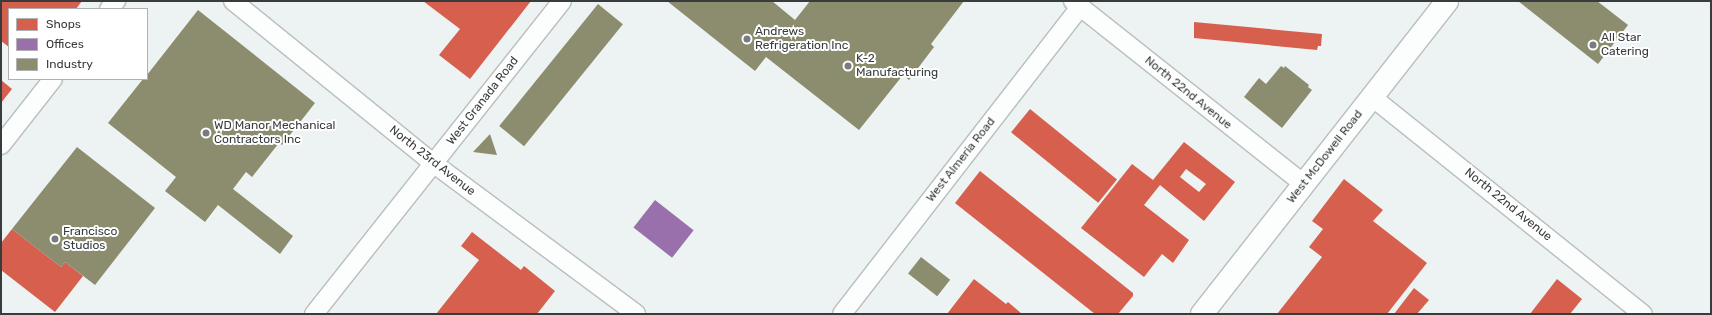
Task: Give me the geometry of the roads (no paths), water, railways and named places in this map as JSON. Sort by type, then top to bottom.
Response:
[{"type":"main road","name":"West McDowell Road","points":[[1202,314],[1447,1]]},
{"type":"street","name":"North 23rd Avenue","points":[[233,1],[433,163],[636,314]]},
{"type":"street","name":"West Granada Road","points":[[314,314],[562,1]]},
{"type":"street","name":"North 22nd Avenue","points":[[1077,4],[1304,184]]},
{"type":"street","name":"West Almeria Road","points":[[842,314],[1077,4]]},
{"type":"street","points":[[1,145],[53,80]]},
{"type":"street","name":"North 22nd Avenue","points":[[1372,97],[1643,314]]},
{"type":"place","name":"Andrews Refrigeration Inc","points":[[747,39]]},
{"type":"place","name":"All Star Catering","points":[[1593,45]]},
{"type":"place","name":"K-2 Manufacturing","points":[[848,66]]},
{"type":"place","name":"WD Manor Mechanical Contractors Inc","points":[[206,133]]},
{"type":"place","name":"Francisco Studios","points":[[55,239]]}]
